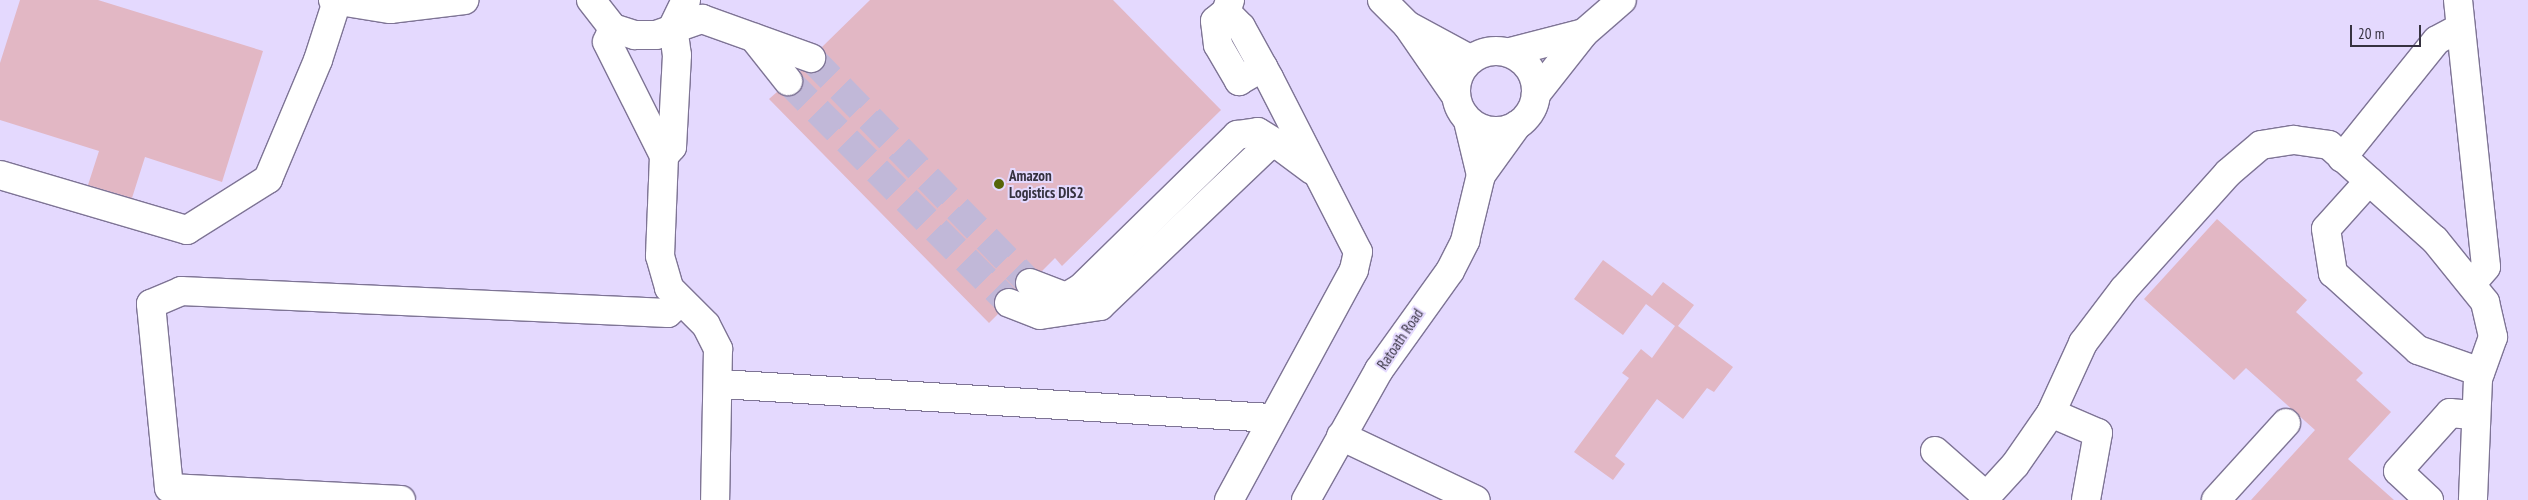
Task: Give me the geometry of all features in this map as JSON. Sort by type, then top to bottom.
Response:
[{"type":"street","points":[[0,175],[187,230],[268,179],[318,60],[335,1],[390,9],[464,0]]},
{"type":"street","points":[[591,0],[612,28],[656,35],[673,27],[702,19],[811,58]]},
{"type":"street","points":[[686,0],[673,27],[677,55],[672,147],[664,156],[660,256],[669,288],[713,335],[721,365],[715,500]]},
{"type":"street","points":[[1382,0],[1407,25],[1456,96],[1468,120],[1489,130],[1517,125],[1527,117],[1536,94],[1584,33],[1622,0]]},
{"type":"street","points":[[2458,0],[2486,267],[2473,282]]},
{"type":"street","points":[[1228,6],[1215,21],[1214,34],[1240,81],[1263,67],[1305,144],[1312,170],[1355,244],[1358,262],[1242,470],[1229,500]]},
{"type":"street","points":[[1407,25],[1470,59]]},
{"type":"street","points":[[612,28],[606,42],[656,148],[664,156]]},
{"type":"street","points":[[2342,158],[2438,40],[2460,28]]},
{"type":"street","points":[[1456,96],[1461,69],[1470,59],[1482,52],[1510,52],[1584,33]]},
{"type":"street","points":[[754,38],[788,81]]},
{"type":"street","points":[[1510,52],[1531,70],[1536,94]]},
{"type":"street","name":"Ratoath Road","points":[[1468,120],[1481,175]]},
{"type":"street","name":"Ratoath Road","points":[[1306,500],[1384,362],[1450,271],[1466,241],[1481,175],[1517,125]]},
{"type":"street","points":[[1935,451],[1985,498],[2015,465],[2051,413],[2083,343],[2124,289],[2228,173],[2261,145],[2286,141],[2329,145],[2435,240],[2473,282],[2486,302],[2493,336],[2480,372],[2475,415],[2473,500]]},
{"type":"street","points":[[1009,303],[1040,314],[1066,305],[1100,306],[1256,154],[1277,144],[1312,170]]},
{"type":"street","points":[[2369,181],[2326,229],[2333,273],[2418,350],[2480,372]]},
{"type":"street","points":[[1030,283],[1066,305]]},
{"type":"street","points":[[401,500],[168,488],[151,304],[181,291],[668,313],[681,301]]},
{"type":"street","points":[[720,384],[1271,418]]},
{"type":"street","points":[[2051,413],[2098,433],[2086,500]]},
{"type":"street","points":[[2428,500],[2398,471],[2450,413],[2475,415]]},
{"type":"street","points":[[2216,500],[2286,422]]},
{"type":"street","points":[[1341,436],[1476,500]]},
{"type":"building","points":[[20,0],[98,0],[263,51],[222,182],[145,157],[132,198],[88,185],[99,151],[0,120],[0,63]]},
{"type":"building","name":"Amazon Logistics DIS2","points":[[870,0],[1113,0],[1221,110],[1062,266],[1055,258],[1042,271],[1020,271],[1016,289],[1006,288],[995,297],[998,314],[989,323],[769,99],[777,92],[790,96],[798,93],[803,79],[800,71],[821,70],[826,56],[822,47]]},
{"type":"building","points":[[2217,219],[2307,300],[2296,312],[2363,373],[2356,380],[2391,412],[2348,459],[2394,500],[2251,500],[2315,430],[2246,368],[2234,380],[2144,299]]},
{"type":"building","points":[[1603,260],[1652,296],[1663,282],[1694,305],[1678,326],[1733,367],[1714,392],[1707,388],[1683,419],[1657,399],[1615,456],[1625,464],[1613,480],[1574,452],[1629,378],[1622,373],[1641,349],[1652,358],[1675,326],[1646,304],[1623,335],[1574,299]]},
{"type":"tunnel","points":[[811,58],[1030,283]]},
{"type":"tunnel","points":[[788,81],[1009,303]]},
{"type":"place","name":"Amazon Logistics DIS2","points":[[999,184]]}]
